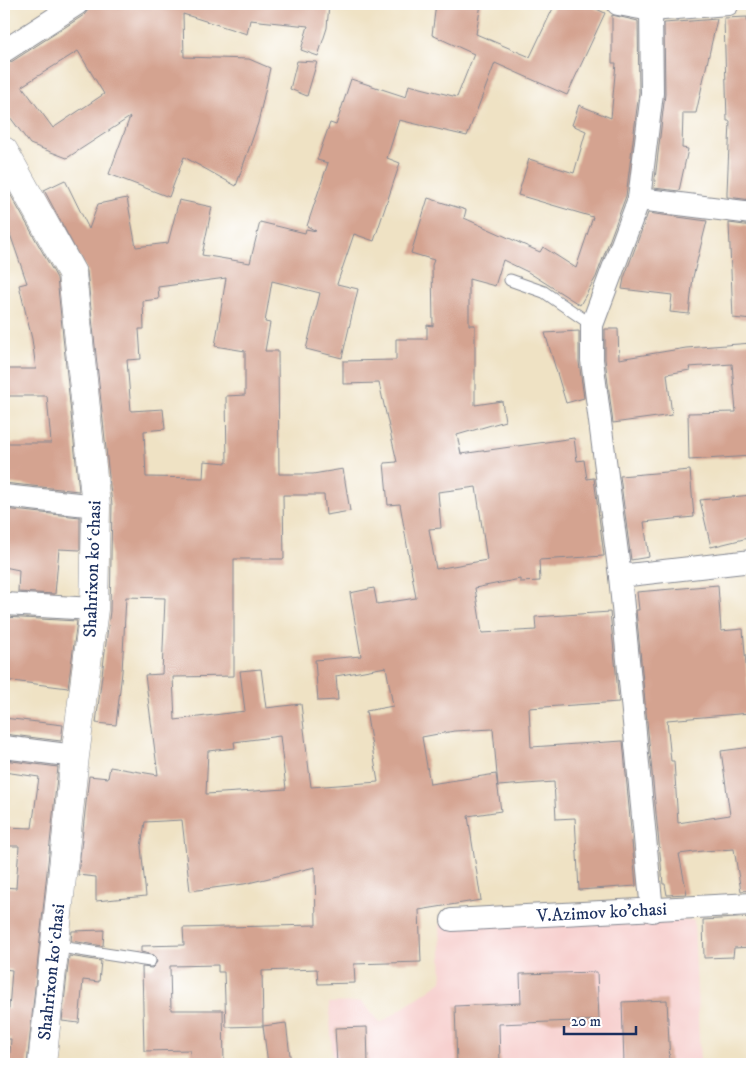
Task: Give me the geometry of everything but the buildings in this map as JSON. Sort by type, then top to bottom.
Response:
[{"type":"street","points":[[4,51],[77,4]]},
{"type":"street","points":[[618,4],[651,10],[728,4]]},
{"type":"street","points":[[651,10],[652,93],[639,199],[592,325],[592,360],[620,576],[652,910]]},
{"type":"street","name":"Shahrixon koʻchasi","points":[[4,150],[72,273],[96,506],[94,609],[74,756],[42,1064]]},
{"type":"street","points":[[639,199],[752,214]]},
{"type":"street","points":[[4,496],[96,506]]},
{"type":"street","points":[[620,576],[752,561]]},
{"type":"street","points":[[4,604],[94,609]]},
{"type":"street","points":[[4,747],[74,756]]},
{"type":"street","name":"V.Azimov ko'chasi","points":[[452,920],[752,904]]},
{"type":"lane","points":[[510,280],[544,292],[592,325]]},
{"type":"lane","points":[[54,946],[150,961]]},
{"type":"shaded area","points":[[694,920],[700,1064],[333,1064],[329,1003],[362,1002],[381,1023],[442,981],[440,924]]}]
